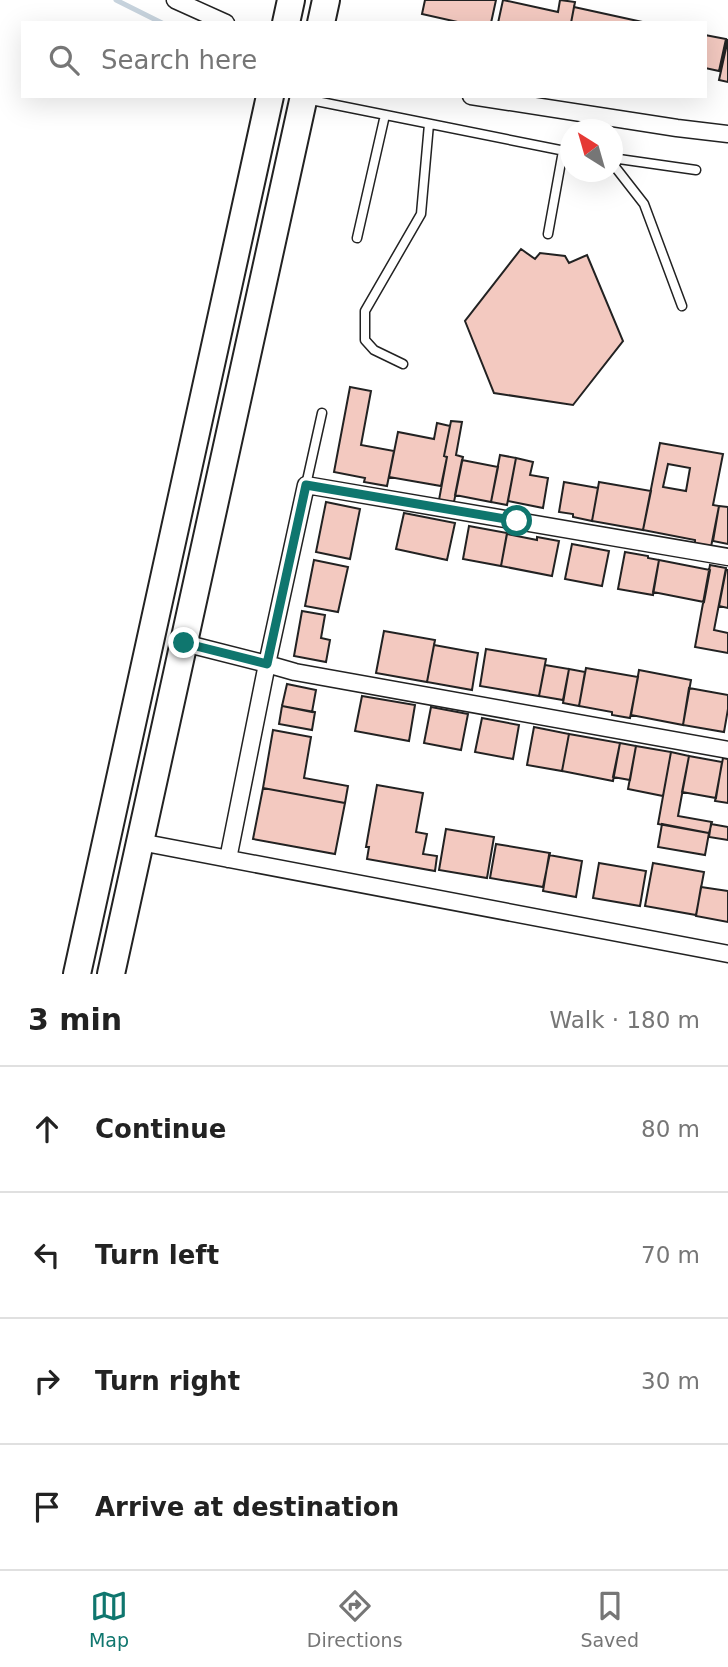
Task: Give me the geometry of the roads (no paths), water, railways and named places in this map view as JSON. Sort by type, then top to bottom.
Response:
[{"type":"highway","points":[[286,21],[291,0]]},
{"type":"highway","points":[[321,21],[326,0]]},
{"type":"highway","points":[[77,974],[270,98]]},
{"type":"highway","points":[[111,974],[303,98]]},
{"type":"street","points":[[175,0],[222,21]]},
{"type":"street","points":[[484,98],[728,134]]},
{"type":"street","points":[[228,859],[306,485],[728,557]]},
{"type":"street","points":[[184,643],[295,672],[728,750]]},
{"type":"street","points":[[140,842],[728,954]]},
{"type":"lane","points":[[303,98],[560,150]]},
{"type":"lane","points":[[357,238],[385,115]]},
{"type":"lane","points":[[403,364],[374,350],[365,340],[365,311],[421,214],[429,124]]},
{"type":"lane","points":[[623,161],[696,170]]},
{"type":"lane","points":[[623,175],[644,204],[682,306]]},
{"type":"lane","points":[[548,234],[560,182]]},
{"type":"lane","points":[[306,485],[322,413]]},
{"type":"waterway","points":[[116,0],[158,21]]}]
